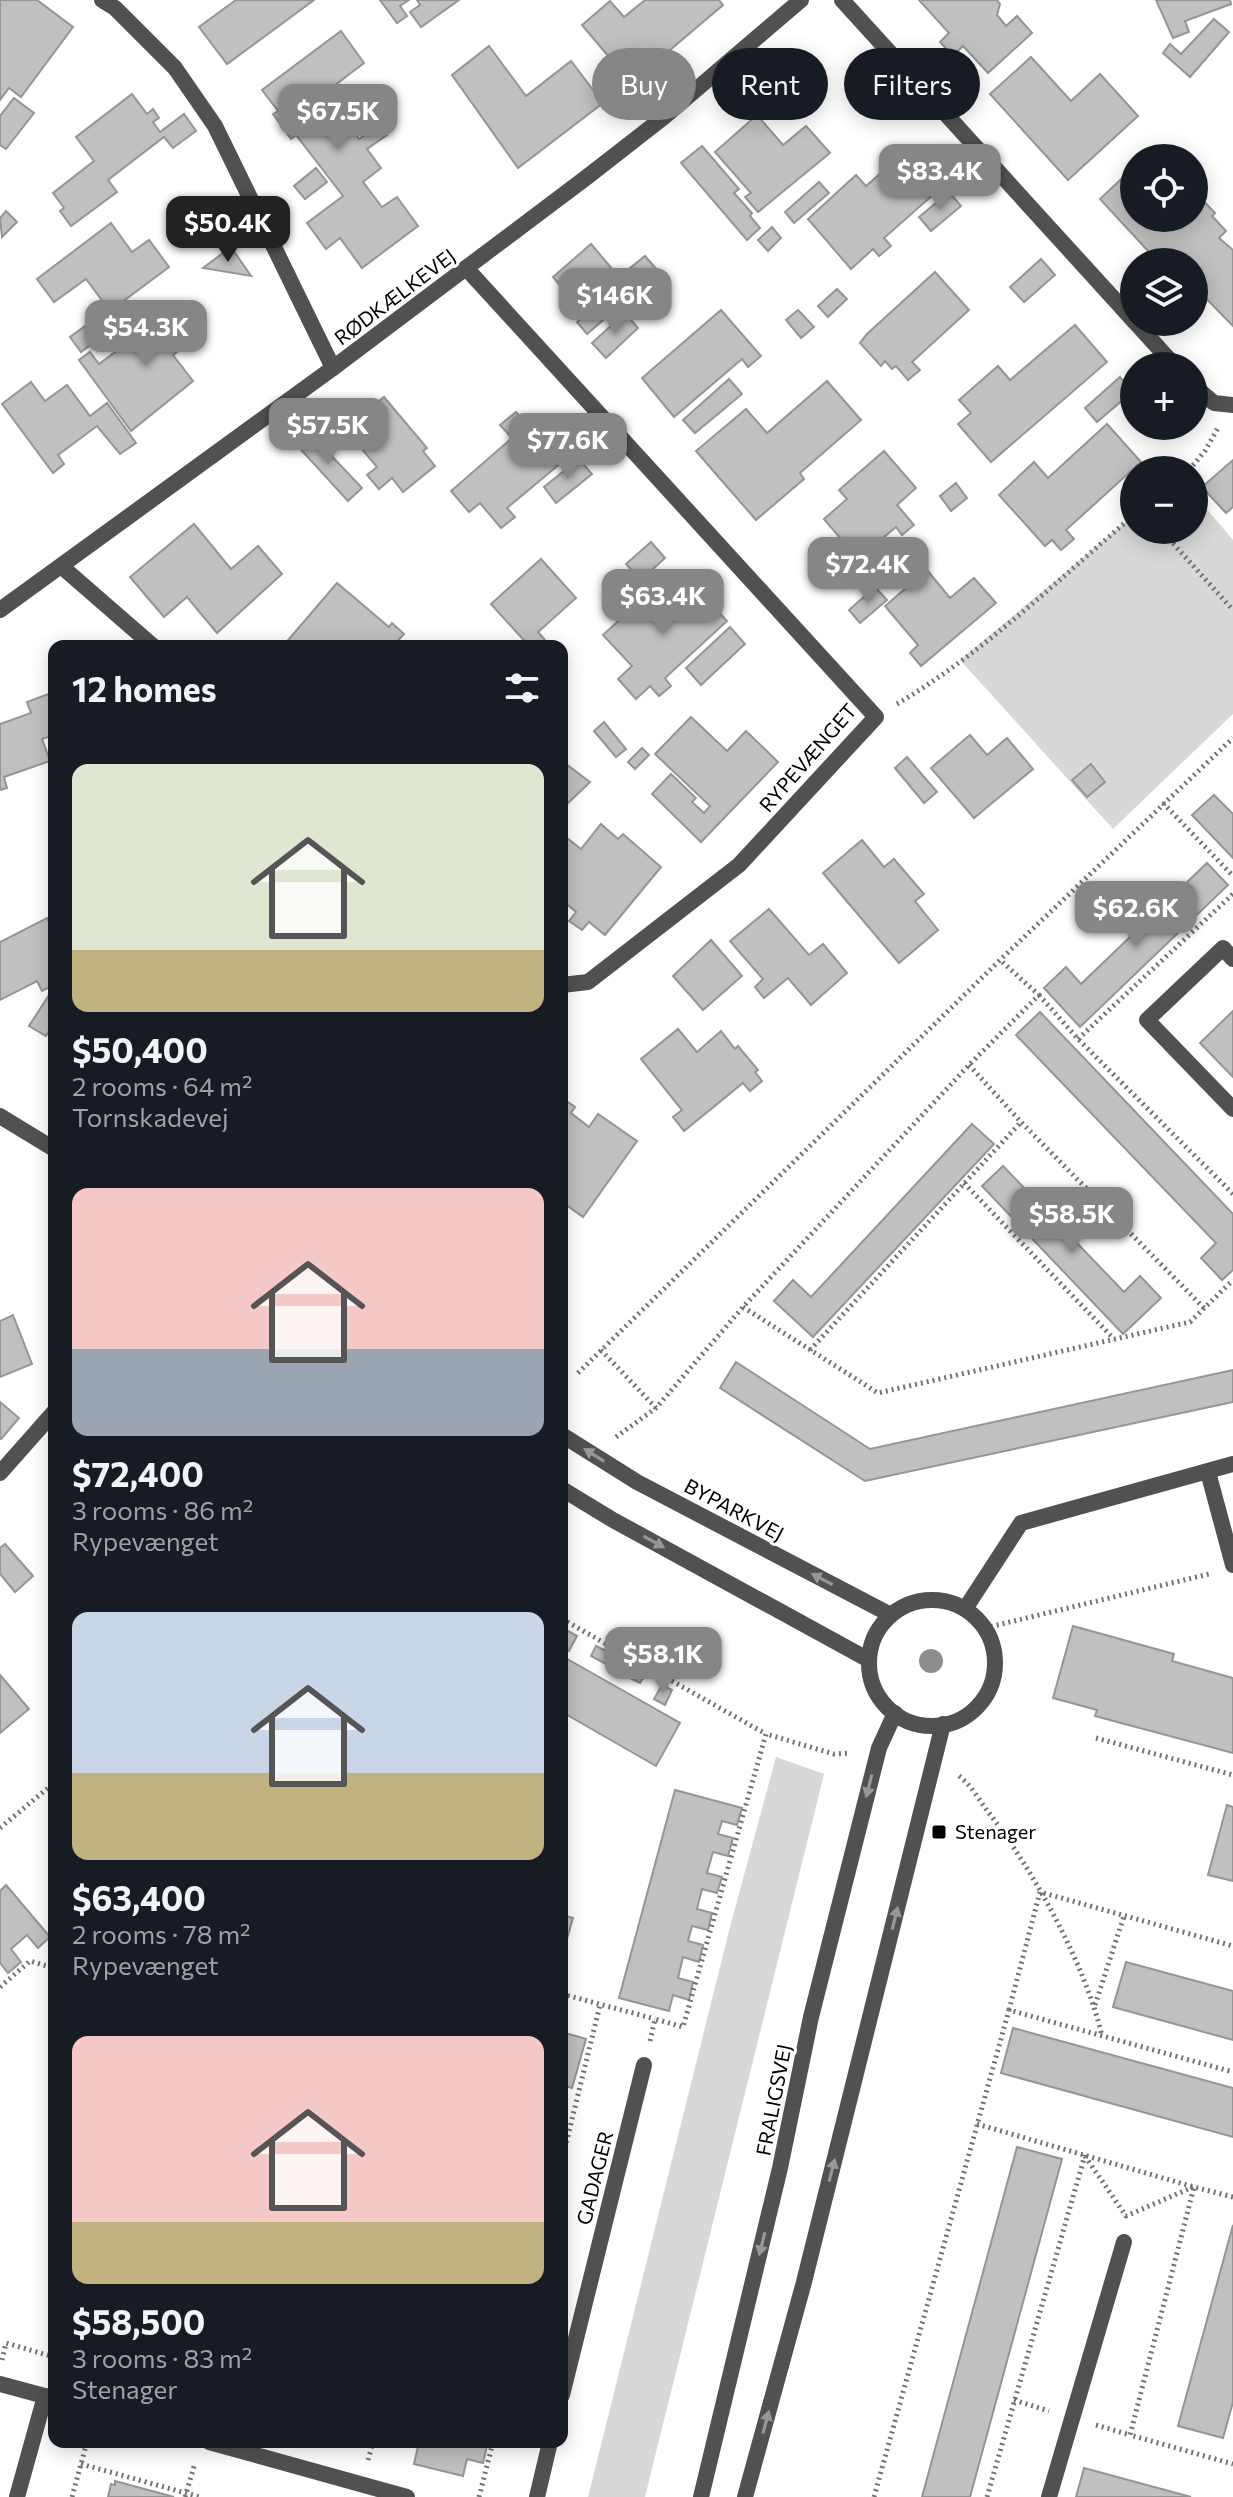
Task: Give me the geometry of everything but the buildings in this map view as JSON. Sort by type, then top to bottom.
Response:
[{"type":"street","name":"RØDKÆLKEVEJ","points":[[0,610],[466,268],[664,117],[801,0]]},
{"type":"street","points":[[842,0],[1120,305]]},
{"type":"street","points":[[113,3],[175,68],[215,126],[333,368]]},
{"type":"street","name":"RYPEVÆNGET","points":[[466,268],[876,717],[739,865],[588,982],[568,984]]},
{"type":"street","points":[[1148,336],[1163,352]]},
{"type":"street","points":[[1208,398],[1214,403],[1230,405]]},
{"type":"street","points":[[61,566],[146,640]]},
{"type":"street","points":[[1233,959],[1223,948],[1147,1020],[1233,1109]]},
{"type":"street","points":[[0,1116],[48,1145]]},
{"type":"street","points":[[0,1473],[48,1419]]},
{"type":"street","name":"BYPARKVEJ","points":[[568,1439],[637,1482],[891,1615]]},
{"type":"street","points":[[965,1609],[1021,1523],[1233,1464]]},
{"type":"street","points":[[1208,1472],[1225,1568]]},
{"type":"street","points":[[568,1492],[869,1660]]},
{"type":"street","points":[[926,1600],[953,1603],[965,1609],[985,1628],[994,1653],[992,1681],[979,1705],[968,1714],[943,1724],[917,1724],[895,1713],[876,1690],[869,1660],[876,1636],[891,1615],[901,1608],[926,1600]]},
{"type":"street","name":"FRALIGSVEJ","points":[[701,2497],[780,2168],[811,2017],[879,1748],[895,1713]]},
{"type":"street","points":[[745,2497],[804,2282],[943,1724]]},
{"type":"street","name":"GADAGER","points":[[568,2371],[644,2065]]},
{"type":"street","points":[[1049,2497],[1124,2242]]},
{"type":"street","points":[[0,2384],[48,2398]]},
{"type":"street","points":[[17,2497],[48,2401]]},
{"type":"street","points":[[203,2448],[407,2497]]},
{"type":"street","points":[[537,2497],[549,2448]]},
{"type":"path","points":[[1201,456],[1230,405]]},
{"type":"path","points":[[876,717],[935,680],[1120,527]]},
{"type":"path","points":[[1174,544],[1233,610]]},
{"type":"path","points":[[578,1373],[1000,960],[1232,740]]},
{"type":"path","points":[[1163,803],[1233,876]]},
{"type":"path","points":[[1078,1039],[1233,894]]},
{"type":"path","points":[[1000,960],[1039,995],[1078,1039],[1233,1194]]},
{"type":"path","points":[[593,1454],[656,1408],[743,1307],[969,1065],[1039,995]]},
{"type":"path","points":[[969,1065],[1204,1308]]},
{"type":"path","points":[[809,1350],[1021,1122]]},
{"type":"path","points":[[964,1183],[1115,1339]]},
{"type":"path","points":[[743,1307],[878,1393],[1190,1322],[1233,1280]]},
{"type":"path","points":[[601,1350],[656,1408]]},
{"type":"path","points":[[985,1628],[1225,1568]]},
{"type":"path","points":[[568,1622],[766,1734],[834,1754],[879,1748]]},
{"type":"path","points":[[568,1996],[683,2027],[766,1734]]},
{"type":"path","points":[[1096,1738],[1233,1775]]},
{"type":"path","points":[[933,1764],[963,1778],[1003,1831],[1040,1892],[1095,2005],[1102,2036]]},
{"type":"path","points":[[0,1828],[48,1788]]},
{"type":"path","points":[[1040,1892],[1233,1946]]},
{"type":"path","points":[[874,2497],[1040,1892]]},
{"type":"path","points":[[1095,2005],[1124,1916]]},
{"type":"path","points":[[0,1987],[30,1961],[48,1966]]},
{"type":"path","points":[[568,2136],[600,2005]]},
{"type":"path","points":[[1009,2010],[1233,2072]]},
{"type":"path","points":[[644,2065],[655,2019]]},
{"type":"path","points":[[977,2124],[1233,2197]]},
{"type":"path","points":[[1085,2155],[1126,2216],[1194,2187]]},
{"type":"path","points":[[987,2497],[1085,2155]]},
{"type":"path","points":[[1194,2187],[1130,2435],[1232,2462]]},
{"type":"path","points":[[0,2336],[6,2343],[48,2355]]},
{"type":"path","points":[[0,2366],[6,2343]]},
{"type":"path","points":[[72,2497],[85,2448]]},
{"type":"path","points":[[186,2495],[203,2448]]},
{"type":"path","points":[[479,2497],[491,2448]]},
{"type":"path","points":[[81,2464],[200,2497]]},
{"type":"shaded area","points":[[1208,511],[1233,540],[1233,714],[1113,829],[960,660],[1120,527],[1120,544],[1208,544]]},
{"type":"shaded area","points":[[776,1757],[824,1774],[645,2497],[588,2497],[730,1927]]},
{"type":"place","name":"Stenager","points":[[939,1832]]}]
